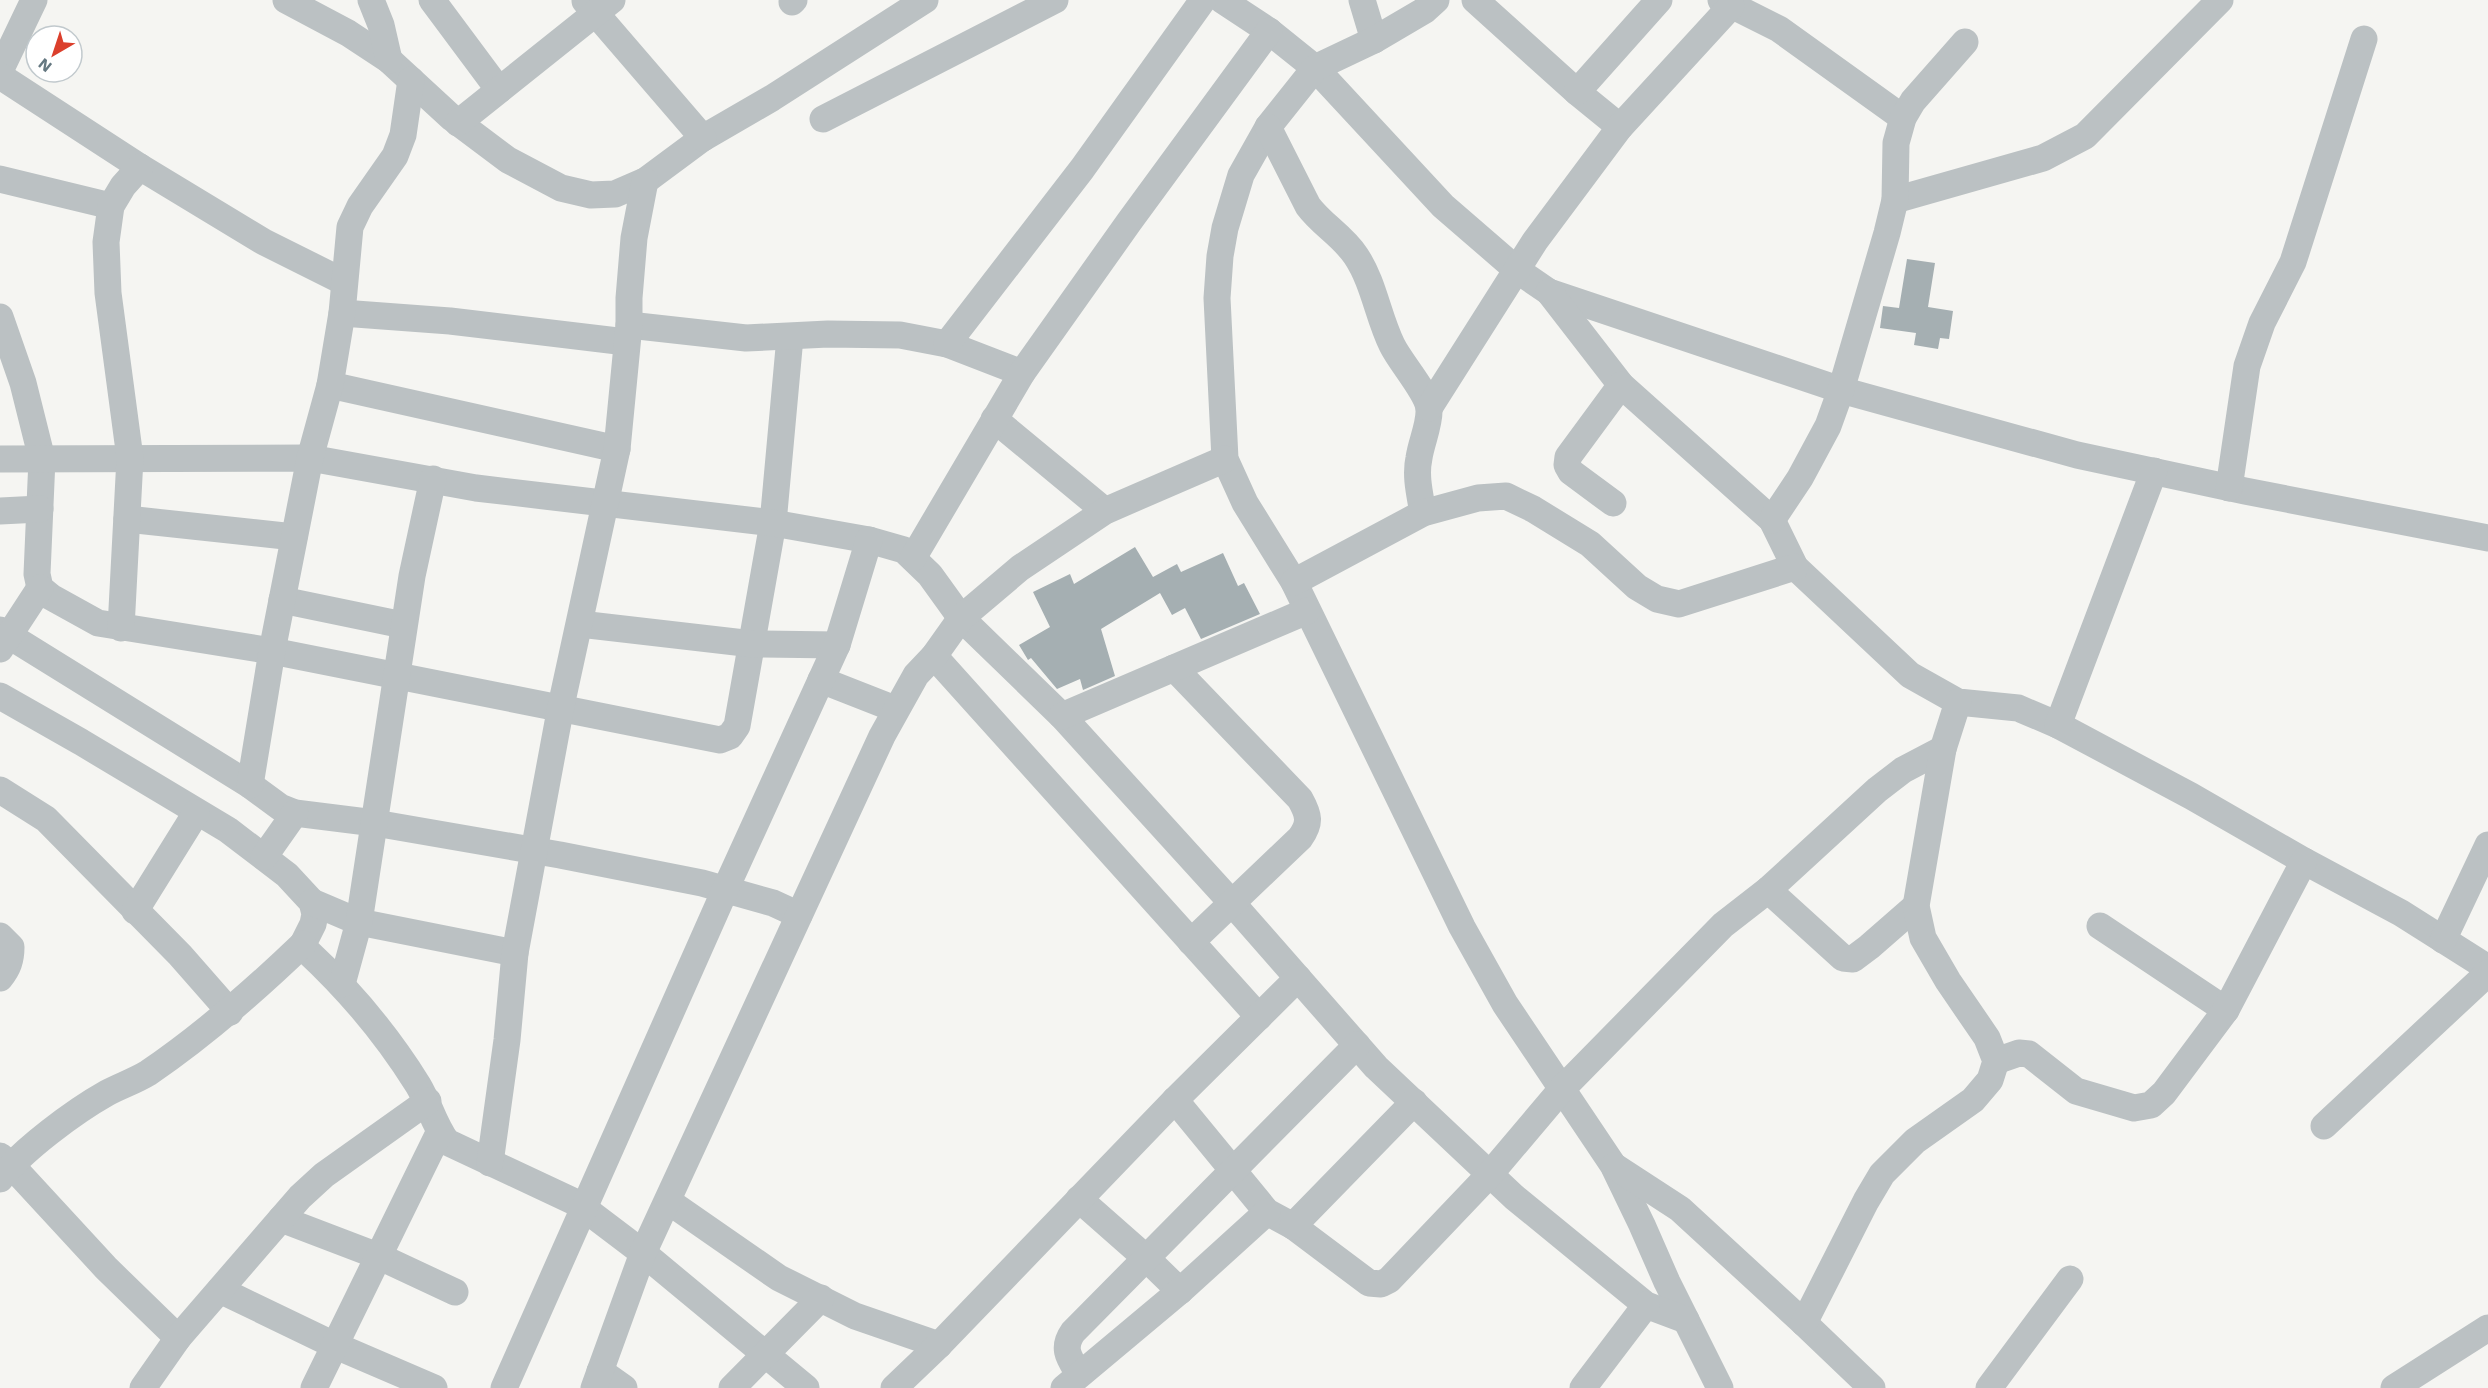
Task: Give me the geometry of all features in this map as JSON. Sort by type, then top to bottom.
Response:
[{"type":"street","points":[[0,71],[34,0]]},
{"type":"street","points":[[285,0],[348,33],[389,60],[458,123],[508,160],[561,188],[591,195],[615,194],[645,181],[703,138],[772,98],[925,0]]},
{"type":"street","points":[[371,0],[381,25],[389,60]]},
{"type":"street","points":[[432,0],[499,90]]},
{"type":"street","points":[[823,119],[1055,0]]},
{"type":"street","points":[[947,344],[1082,169],[1203,0]]},
{"type":"street","points":[[1362,0],[1374,40]]},
{"type":"street","points":[[1436,0],[1425,10],[1374,40],[1314,68],[1268,128],[1241,175],[1232,201],[1220,256],[1216,298],[1225,459],[1245,503],[1294,582],[1462,927],[1505,1004],[1613,1165],[1720,1388]]},
{"type":"street","points":[[1475,0],[1577,92],[1620,127]]},
{"type":"street","points":[[1577,92],[1659,0]]},
{"type":"street","points":[[1895,200],[2043,158],[2085,136],[2220,0]]},
{"type":"street","points":[[1228,1],[1314,68],[1443,206],[1516,270],[1549,292],[1841,390],[2077,455],[2229,488],[2488,538]]},
{"type":"street","points":[[1423,513],[1418,484],[1418,461],[1429,408],[1535,241],[1620,127],[1726,3],[1779,28],[1904,118]]},
{"type":"street","points":[[458,123],[597,5],[703,138]]},
{"type":"street","points":[[913,558],[1022,373],[1269,31]]},
{"type":"street","points":[[2229,488],[2247,366],[2262,323],[2293,262],[2364,39]]},
{"type":"street","points":[[1772,520],[1800,477],[1828,426],[1841,390],[1895,200],[1896,143],[1904,118],[1913,101],[1965,42]]},
{"type":"street","points":[[0,76],[140,167],[264,242],[344,282]]},
{"type":"street","points":[[250,785],[294,537],[310,458],[330,385],[342,314],[350,227],[360,206],[395,156],[403,135],[411,80]]},
{"type":"street","points":[[1268,128],[1308,206],[1316,217],[1346,243],[1356,256],[1392,345],[1421,390],[1429,408]]},
{"type":"street","points":[[121,628],[130,458],[108,294],[106,242],[111,206],[123,186],[140,167]]},
{"type":"street","points":[[0,179],[111,206]]},
{"type":"street","points":[[490,1163],[507,1040],[515,953],[561,706],[617,449],[634,237],[645,181]]},
{"type":"street","points":[[1549,292],[1621,385],[1772,520],[1795,567],[1910,675],[1958,702],[2018,708],[2058,725],[2192,796],[2304,861],[2401,913],[2488,971],[2324,1126]]},
{"type":"street","points":[[342,314],[628,334],[746,338],[828,333],[900,335],[947,344],[1022,373]]},
{"type":"street","points":[[0,317],[23,383],[42,459],[37,574],[40,588],[51,597],[98,623],[121,628],[272,651],[561,706],[720,740],[730,736],[737,726],[753,644],[773,524],[790,337]]},
{"type":"street","points":[[330,385],[617,449]]},
{"type":"street","points":[[1613,503],[1571,472],[1567,465],[1568,457],[1621,385]]},
{"type":"street","points":[[994,419],[1105,510]]},
{"type":"street","points":[[0,459],[310,458],[476,488],[773,524],[869,540],[904,550],[930,575],[961,618],[1062,716],[1232,903],[1376,1067],[1514,1197],[1646,1305],[1686,1320]]},
{"type":"street","points":[[624,1388],[597,1379],[643,1253],[895,709],[916,675],[934,656],[961,618],[1020,568],[1105,510],[1225,459]]},
{"type":"street","points":[[2058,725],[2154,471]]},
{"type":"street","points":[[342,984],[359,922],[403,626],[433,479]]},
{"type":"street","points":[[1294,582],[1423,513],[1478,498],[1506,496],[1533,509],[1590,544],[1637,587],[1657,598],[1679,604],[1795,567]]},
{"type":"street","points":[[0,511],[40,509]]},
{"type":"street","points":[[127,519],[294,537]]},
{"type":"street","points":[[504,1388],[726,888],[837,645],[869,540]]},
{"type":"street","points":[[40,588],[3,638],[250,785],[280,807],[295,813],[375,823],[560,855],[726,888],[773,903],[799,915]]},
{"type":"street","points":[[282,600],[403,626]]},
{"type":"street","points":[[1062,716],[1307,611]]},
{"type":"street","points":[[580,624],[753,644],[837,645]]},
{"type":"street","points":[[934,656],[1258,1017]]},
{"type":"street","points":[[1174,668],[1300,800],[1309,815],[1308,828],[1300,838],[1191,942]]},
{"type":"street","points":[[821,680],[895,709]]},
{"type":"street","points":[[0,696],[81,741],[196,813],[228,830],[287,874],[312,902],[359,922],[515,953]]},
{"type":"street","points":[[1804,1323],[1882,1174],[1915,1141],[1973,1100],[1990,1080],[1996,1061],[1987,1038],[1948,981],[1923,938],[1916,906],[1943,749],[1958,702]]},
{"type":"street","points":[[1174,1100],[1267,1212],[1293,1226],[1369,1283],[1381,1284],[1389,1280],[1490,1174],[1561,1090],[1723,925],[1768,890],[1877,790],[1903,770],[1943,749]]},
{"type":"street","points":[[0,790],[46,819],[180,955],[230,1012]]},
{"type":"street","points":[[135,911],[196,813]]},
{"type":"street","points":[[264,857],[295,813]]},
{"type":"street","points":[[2443,940],[2488,845]]},
{"type":"street","points":[[1996,1061],[2019,1053],[2029,1054],[2076,1090],[2134,1108],[2151,1105],[2164,1093],[2226,1010],[2304,861]]},
{"type":"street","points":[[1768,890],[1843,958],[1853,959],[1916,906]]},
{"type":"street","points":[[178,1338],[4,1167],[106,1094],[145,1075],[230,1012],[303,944],[313,924],[315,914],[312,902]]},
{"type":"street","points":[[2100,926],[2226,1010]]},
{"type":"street","points":[[0,936],[11,947],[11,958],[8,969],[0,978]]},
{"type":"street","points":[[303,944],[306,950],[342,984],[404,1062],[428,1101],[440,1133],[447,1142],[577,1203],[643,1253],[806,1388]]},
{"type":"street","points":[[894,1388],[939,1345],[1174,1100],[1298,978]]},
{"type":"street","points":[[1267,1212],[1179,1291],[1071,1381],[1066,1353],[1067,1340],[1357,1045]]},
{"type":"street","points":[[143,1388],[178,1338],[281,1219],[324,1175],[428,1101]]},
{"type":"street","points":[[1293,1226],[1414,1102]]},
{"type":"street","points":[[314,1388],[440,1133]]},
{"type":"street","points":[[1613,1165],[1680,1209],[1872,1388]]},
{"type":"street","points":[[1079,1199],[1146,1258],[1179,1291]]},
{"type":"street","points":[[669,1201],[779,1278],[855,1316],[939,1345]]},
{"type":"street","points":[[281,1219],[378,1256],[455,1292]]},
{"type":"street","points":[[1989,1388],[2070,1279]]},
{"type":"street","points":[[220,1290],[418,1385]]},
{"type":"street","points":[[732,1388],[821,1298]]},
{"type":"street","points":[[1583,1388],[1646,1305]]},
{"type":"street","points":[[2394,1388],[2488,1328]]},
{"type":"building","points":[[1907,259],[1935,263],[1928,307],[1953,311],[1949,339],[1940,338],[1938,349],[1914,345],[1916,333],[1880,328],[1883,306],[1899,308]]},
{"type":"building","points":[[1135,547],[1153,577],[1177,564],[1181,572],[1223,553],[1238,586],[1244,583],[1260,614],[1201,639],[1185,608],[1172,615],[1160,593],[1101,629],[1115,676],[1083,690],[1080,679],[1057,689],[1031,658],[1028,660],[1019,645],[1050,627],[1033,592],[1070,574],[1074,584]]}]
